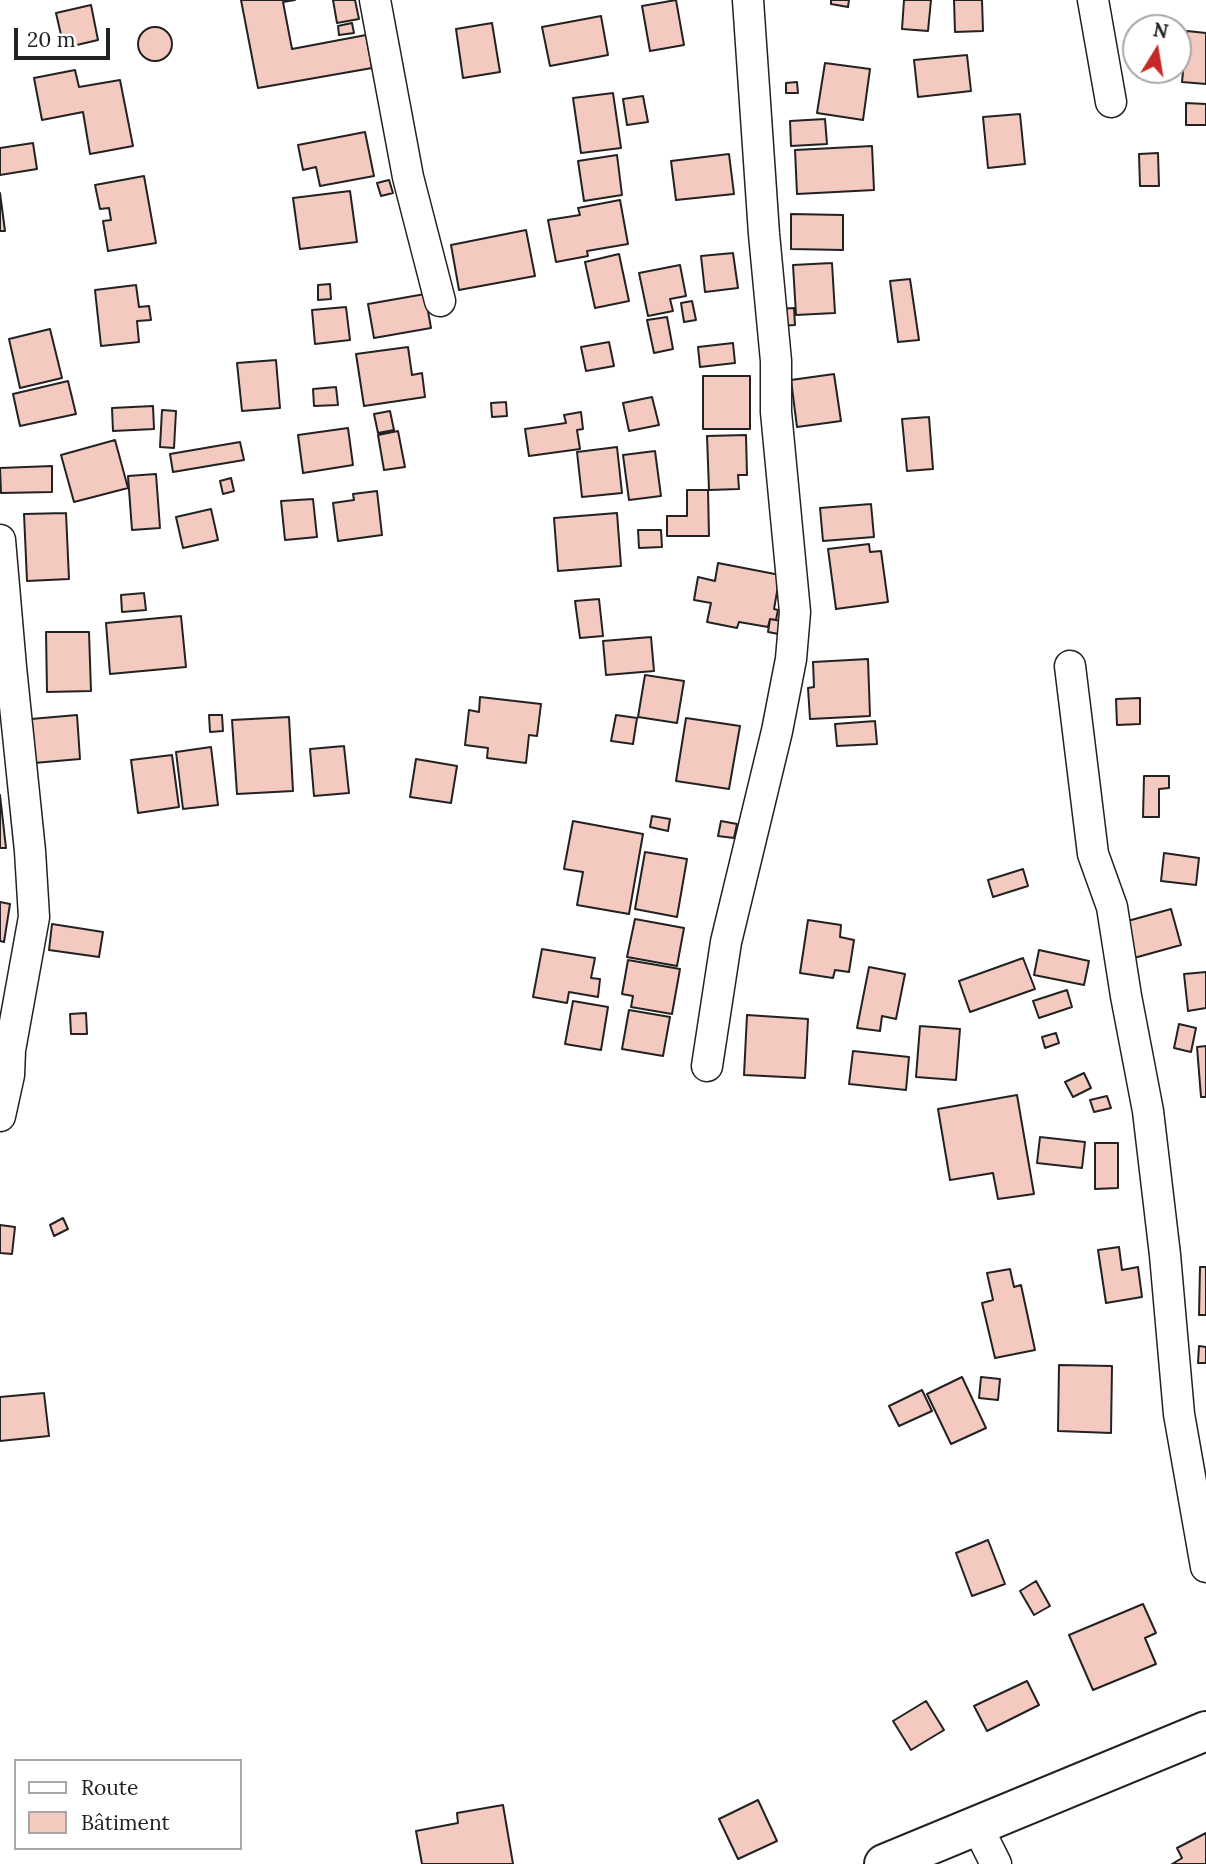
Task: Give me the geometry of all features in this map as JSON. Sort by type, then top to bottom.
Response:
[{"type":"highway","points":[[884,1864],[1206,1731]]},
{"type":"street","points":[[375,0],[408,177],[440,301]]},
{"type":"street","points":[[707,1066],[726,942],[777,731],[791,659],[795,612],[776,412],[776,361],[764,234],[748,0]]},
{"type":"street","points":[[1093,0],[1111,102]]},
{"type":"street","points":[[0,540],[30,850],[33,917],[10,1050],[9,1075],[0,1116]]},
{"type":"street","points":[[1070,666],[1093,855],[1112,907],[1126,996],[1149,1111],[1179,1414],[1206,1567]]},
{"type":"street","points":[[977,1826],[996,1864]]},
{"type":"building","points":[[241,0],[295,0],[283,2],[292,49],[366,35],[372,68],[258,88]]},
{"type":"building","points":[[333,0],[355,0],[359,19],[337,23]]},
{"type":"building","points":[[676,0],[684,45],[650,51],[642,6]]},
{"type":"building","points":[[831,0],[849,0],[848,7],[831,4]]},
{"type":"building","points":[[904,0],[931,0],[928,31],[902,29]]},
{"type":"building","points":[[954,0],[982,0],[983,31],[955,32]]},
{"type":"building","points":[[91,5],[98,40],[64,48],[56,13]]},
{"type":"building","points":[[601,16],[608,55],[550,66],[542,27]]},
{"type":"building","points":[[352,23],[354,33],[339,35],[338,26]]},
{"type":"building","points":[[492,23],[500,72],[463,78],[456,29]]},
{"type":"building","points":[[155,27],[167,32],[172,44],[167,56],[155,61],[143,56],[138,44],[143,32]]},
{"type":"building","points":[[1192,32],[1206,33],[1206,84],[1192,83]]},
{"type":"building","points":[[967,55],[971,91],[918,97],[914,60]]},
{"type":"building","points":[[825,63],[870,69],[863,120],[817,113]]},
{"type":"building","points":[[75,70],[79,87],[120,80],[133,146],[90,154],[83,112],[42,120],[34,78]]},
{"type":"building","points":[[797,82],[798,93],[786,93],[786,83]]},
{"type":"building","points":[[613,93],[621,148],[581,153],[573,98]]},
{"type":"building","points":[[643,96],[648,122],[627,125],[623,99]]},
{"type":"building","points":[[1186,103],[1206,104],[1206,125],[1186,125]]},
{"type":"building","points":[[1020,114],[1025,164],[988,168],[983,117]]},
{"type":"building","points":[[825,119],[827,144],[791,146],[790,121]]},
{"type":"building","points":[[365,132],[374,176],[320,186],[316,167],[303,170],[298,145]]},
{"type":"building","points":[[33,143],[37,169],[0,175],[0,148]]},
{"type":"building","points":[[872,146],[874,190],[797,194],[795,150]]},
{"type":"building","points":[[1158,153],[1159,186],[1140,186],[1139,154]]},
{"type":"building","points":[[729,154],[734,194],[676,200],[671,161]]},
{"type":"building","points":[[617,155],[622,195],[584,201],[578,161]]},
{"type":"building","points":[[144,176],[156,243],[108,251],[103,221],[111,220],[109,208],[100,209],[95,185]]},
{"type":"building","points":[[389,180],[393,193],[381,196],[377,183]]},
{"type":"building","points":[[350,191],[357,242],[300,249],[293,198]]},
{"type":"building","points":[[0,193],[5,231],[0,231]]},
{"type":"building","points":[[620,200],[628,244],[587,251],[588,256],[556,262],[548,220],[580,215],[578,208]]},
{"type":"building","points":[[791,214],[843,215],[843,250],[791,249]]},
{"type":"building","points":[[526,230],[535,276],[459,290],[451,245]]},
{"type":"building","points":[[733,253],[738,288],[705,292],[701,256]]},
{"type":"building","points":[[619,254],[629,301],[595,308],[585,262]]},
{"type":"building","points":[[832,263],[835,313],[796,315],[793,265]]},
{"type":"building","points":[[680,265],[686,296],[670,299],[673,311],[648,316],[639,273]]},
{"type":"building","points":[[910,279],[919,340],[898,342],[890,281]]},
{"type":"building","points":[[330,284],[331,299],[318,300],[318,285]]},
{"type":"building","points":[[136,285],[139,307],[149,306],[151,320],[137,321],[139,342],[101,346],[95,290]]},
{"type":"building","points":[[425,294],[431,328],[374,338],[368,304]]},
{"type":"building","points":[[692,301],[696,320],[684,322],[681,303]]},
{"type":"building","points":[[346,307],[350,340],[315,344],[312,310]]},
{"type":"building","points":[[794,308],[795,325],[780,326],[778,309]]},
{"type":"building","points":[[667,317],[673,349],[654,353],[647,320]]},
{"type":"building","points":[[50,329],[62,378],[20,388],[9,339]]},
{"type":"building","points":[[609,342],[614,366],[586,371],[581,347]]},
{"type":"building","points":[[733,343],[735,363],[700,367],[698,347]]},
{"type":"building","points":[[408,347],[412,375],[422,373],[425,397],[364,406],[356,354]]},
{"type":"building","points":[[276,360],[280,408],[242,411],[237,363]]},
{"type":"building","points":[[834,374],[841,421],[797,427],[791,380]]},
{"type":"building","points":[[703,376],[750,376],[750,429],[703,429]]},
{"type":"building","points":[[68,381],[76,414],[20,426],[13,394]]},
{"type":"building","points":[[336,387],[338,405],[314,406],[313,389]]},
{"type":"building","points":[[652,397],[659,425],[629,431],[623,403]]},
{"type":"building","points":[[506,402],[507,416],[492,417],[491,403]]},
{"type":"building","points":[[153,406],[154,429],[113,431],[112,408]]},
{"type":"building","points":[[162,410],[176,411],[174,448],[160,447]]},
{"type":"building","points":[[390,411],[394,430],[378,433],[374,414]]},
{"type":"building","points":[[581,412],[583,429],[577,430],[580,449],[529,456],[525,429],[566,423],[564,415]]},
{"type":"building","points":[[929,417],[933,469],[907,471],[902,419]]},
{"type":"building","points":[[348,428],[353,465],[303,473],[298,435]]},
{"type":"building","points":[[398,431],[405,467],[384,470],[378,435]]},
{"type":"building","points":[[746,435],[747,475],[738,475],[739,489],[709,490],[707,436]]},
{"type":"building","points":[[115,440],[128,488],[74,502],[61,455]]},
{"type":"building","points":[[240,442],[244,460],[173,472],[170,454]]},
{"type":"building","points":[[617,447],[622,493],[582,497],[577,452]]},
{"type":"building","points":[[655,451],[661,496],[629,500],[623,455]]},
{"type":"building","points":[[52,466],[52,492],[1,493],[0,468]]},
{"type":"building","points":[[156,474],[160,528],[132,530],[128,476]]},
{"type":"building","points":[[231,478],[234,491],[223,494],[220,481]]},
{"type":"building","points":[[687,490],[708,490],[709,536],[667,536],[667,516],[687,516]]},
{"type":"building","points":[[377,491],[382,535],[338,541],[333,503],[354,500],[353,494]]},
{"type":"building","points":[[313,499],[317,537],[285,540],[281,501]]},
{"type":"building","points":[[871,504],[874,537],[823,541],[820,508]]},
{"type":"building","points":[[211,509],[218,540],[183,548],[176,517]]},
{"type":"building","points":[[66,513],[69,579],[27,581],[24,514]]},
{"type":"building","points":[[617,513],[621,566],[558,571],[554,518]]},
{"type":"building","points":[[638,530],[661,530],[662,547],[639,548]]},
{"type":"building","points":[[869,544],[870,552],[881,551],[888,602],[836,609],[828,549]]},
{"type":"building","points":[[718,563],[780,575],[774,609],[778,610],[776,620],[770,619],[768,627],[739,622],[737,628],[707,622],[711,603],[694,600],[698,577],[715,581]]},
{"type":"building","points":[[144,593],[146,610],[122,612],[121,595]]},
{"type":"building","points":[[599,599],[603,636],[580,638],[575,601]]},
{"type":"building","points":[[181,616],[186,667],[110,674],[106,623]]},
{"type":"building","points":[[770,619],[787,622],[784,635],[768,632]]},
{"type":"building","points":[[46,632],[89,632],[91,691],[47,692]]},
{"type":"building","points":[[651,637],[654,671],[606,675],[603,641]]},
{"type":"building","points":[[868,659],[870,716],[810,719],[808,688],[814,687],[813,662]]},
{"type":"building","points":[[645,675],[684,681],[677,723],[638,717]]},
{"type":"building","points":[[480,697],[541,704],[537,736],[529,735],[526,763],[487,758],[488,748],[465,745],[469,710],[479,712]]},
{"type":"building","points":[[1140,698],[1140,724],[1117,725],[1116,699]]},
{"type":"building","points":[[77,715],[80,759],[34,763],[31,719]]},
{"type":"building","points":[[209,715],[222,715],[223,731],[210,732]]},
{"type":"building","points":[[616,715],[637,718],[633,744],[611,741]]},
{"type":"building","points":[[289,717],[293,791],[237,794],[232,720]]},
{"type":"building","points":[[686,718],[740,726],[729,789],[676,781]]},
{"type":"building","points":[[875,721],[877,744],[837,746],[835,724]]},
{"type":"building","points":[[344,746],[349,793],[314,796],[310,749]]},
{"type":"building","points":[[211,747],[218,805],[183,809],[176,752]]},
{"type":"building","points":[[172,755],[179,807],[138,813],[131,760]]},
{"type":"building","points":[[416,759],[457,766],[451,803],[410,797]]},
{"type":"building","points":[[1144,776],[1169,776],[1169,788],[1159,789],[1159,817],[1143,817]]},
{"type":"building","points":[[0,795],[6,848],[0,848]]},
{"type":"building","points":[[652,816],[670,819],[668,831],[650,827]]},
{"type":"building","points":[[573,821],[643,834],[629,914],[577,905],[583,872],[564,869]]},
{"type":"building","points":[[721,821],[737,824],[734,838],[718,836]]},
{"type":"building","points":[[645,852],[687,859],[677,917],[635,909]]},
{"type":"building","points":[[1164,853],[1199,858],[1196,885],[1161,881]]},
{"type":"building","points":[[1023,869],[1028,886],[993,897],[988,880]]},
{"type":"building","points":[[0,902],[10,904],[4,942],[0,941]]},
{"type":"building","points":[[1171,909],[1181,945],[1134,958],[1124,922]]},
{"type":"building","points":[[635,919],[684,928],[677,966],[627,957]]},
{"type":"building","points":[[808,920],[841,925],[840,937],[854,940],[849,972],[835,970],[833,978],[800,973]]},
{"type":"building","points":[[52,924],[103,932],[99,957],[49,950]]},
{"type":"building","points":[[542,949],[595,958],[591,978],[600,979],[598,997],[569,992],[567,1003],[533,997]]},
{"type":"building","points":[[1039,950],[1089,961],[1084,985],[1034,975]]},
{"type":"building","points":[[1023,958],[1035,989],[970,1012],[959,981]]},
{"type":"building","points":[[628,960],[680,969],[672,1014],[631,1007],[633,996],[622,994]]},
{"type":"building","points":[[869,967],[905,974],[896,1019],[882,1016],[880,1031],[857,1028]]},
{"type":"building","points":[[1206,972],[1206,1008],[1188,1011],[1184,974]]},
{"type":"building","points":[[1067,990],[1072,1007],[1039,1018],[1033,1001]]},
{"type":"building","points":[[573,1001],[608,1007],[601,1050],[565,1044]]},
{"type":"building","points":[[629,1010],[670,1017],[663,1056],[622,1049]]},
{"type":"building","points":[[86,1013],[87,1034],[71,1034],[70,1014]]},
{"type":"building","points":[[747,1015],[808,1019],[805,1078],[744,1075]]},
{"type":"building","points":[[1179,1024],[1196,1028],[1191,1052],[1174,1048]]},
{"type":"building","points":[[920,1026],[960,1029],[956,1080],[916,1077]]},
{"type":"building","points":[[1056,1033],[1059,1043],[1045,1048],[1042,1037]]},
{"type":"building","points":[[1206,1046],[1206,1097],[1201,1097],[1197,1047]]},
{"type":"building","points":[[853,1051],[909,1057],[906,1090],[849,1084]]},
{"type":"building","points":[[1084,1073],[1091,1088],[1073,1097],[1065,1082]]},
{"type":"building","points":[[1017,1095],[1034,1194],[998,1199],[993,1173],[950,1180],[938,1109]]},
{"type":"building","points":[[1107,1096],[1111,1108],[1094,1112],[1090,1100]]},
{"type":"building","points":[[1040,1137],[1085,1142],[1082,1168],[1037,1163]]},
{"type":"building","points":[[1095,1143],[1118,1143],[1118,1188],[1095,1189]]},
{"type":"building","points":[[63,1218],[68,1229],[54,1236],[50,1225]]},
{"type":"building","points":[[0,1225],[15,1227],[12,1254],[0,1253]]},
{"type":"building","points":[[1119,1247],[1122,1270],[1138,1267],[1142,1297],[1106,1303],[1098,1250]]},
{"type":"building","points":[[1200,1267],[1206,1267],[1206,1315],[1199,1315]]},
{"type":"building","points":[[1010,1269],[1014,1287],[1021,1285],[1035,1350],[995,1358],[982,1303],[993,1300],[987,1273]]},
{"type":"building","points":[[1199,1346],[1206,1347],[1206,1363],[1198,1363]]},
{"type":"building","points":[[1059,1365],[1112,1366],[1111,1433],[1058,1431]]},
{"type":"building","points":[[962,1377],[986,1428],[951,1444],[927,1394]]},
{"type":"building","points":[[981,1377],[1000,1379],[998,1400],[979,1398]]},
{"type":"building","points":[[922,1390],[932,1411],[899,1426],[889,1406]]},
{"type":"building","points":[[44,1393],[49,1436],[0,1441],[0,1397]]},
{"type":"building","points":[[988,1540],[1005,1584],[972,1596],[956,1553]]},
{"type":"building","points":[[1036,1581],[1050,1606],[1034,1615],[1020,1591]]},
{"type":"building","points":[[1143,1604],[1156,1633],[1145,1638],[1156,1664],[1093,1690],[1069,1635]]},
{"type":"building","points":[[1027,1681],[1039,1705],[987,1731],[974,1706]]},
{"type":"building","points":[[926,1701],[944,1730],[911,1750],[893,1721]]},
{"type":"building","points":[[758,1800],[777,1841],[738,1859],[719,1819]]},
{"type":"building","points":[[503,1805],[513,1864],[422,1864],[416,1831],[458,1823],[457,1813]]},
{"type":"building","points":[[1206,1833],[1206,1864],[1172,1864],[1182,1858],[1177,1848]]}]
